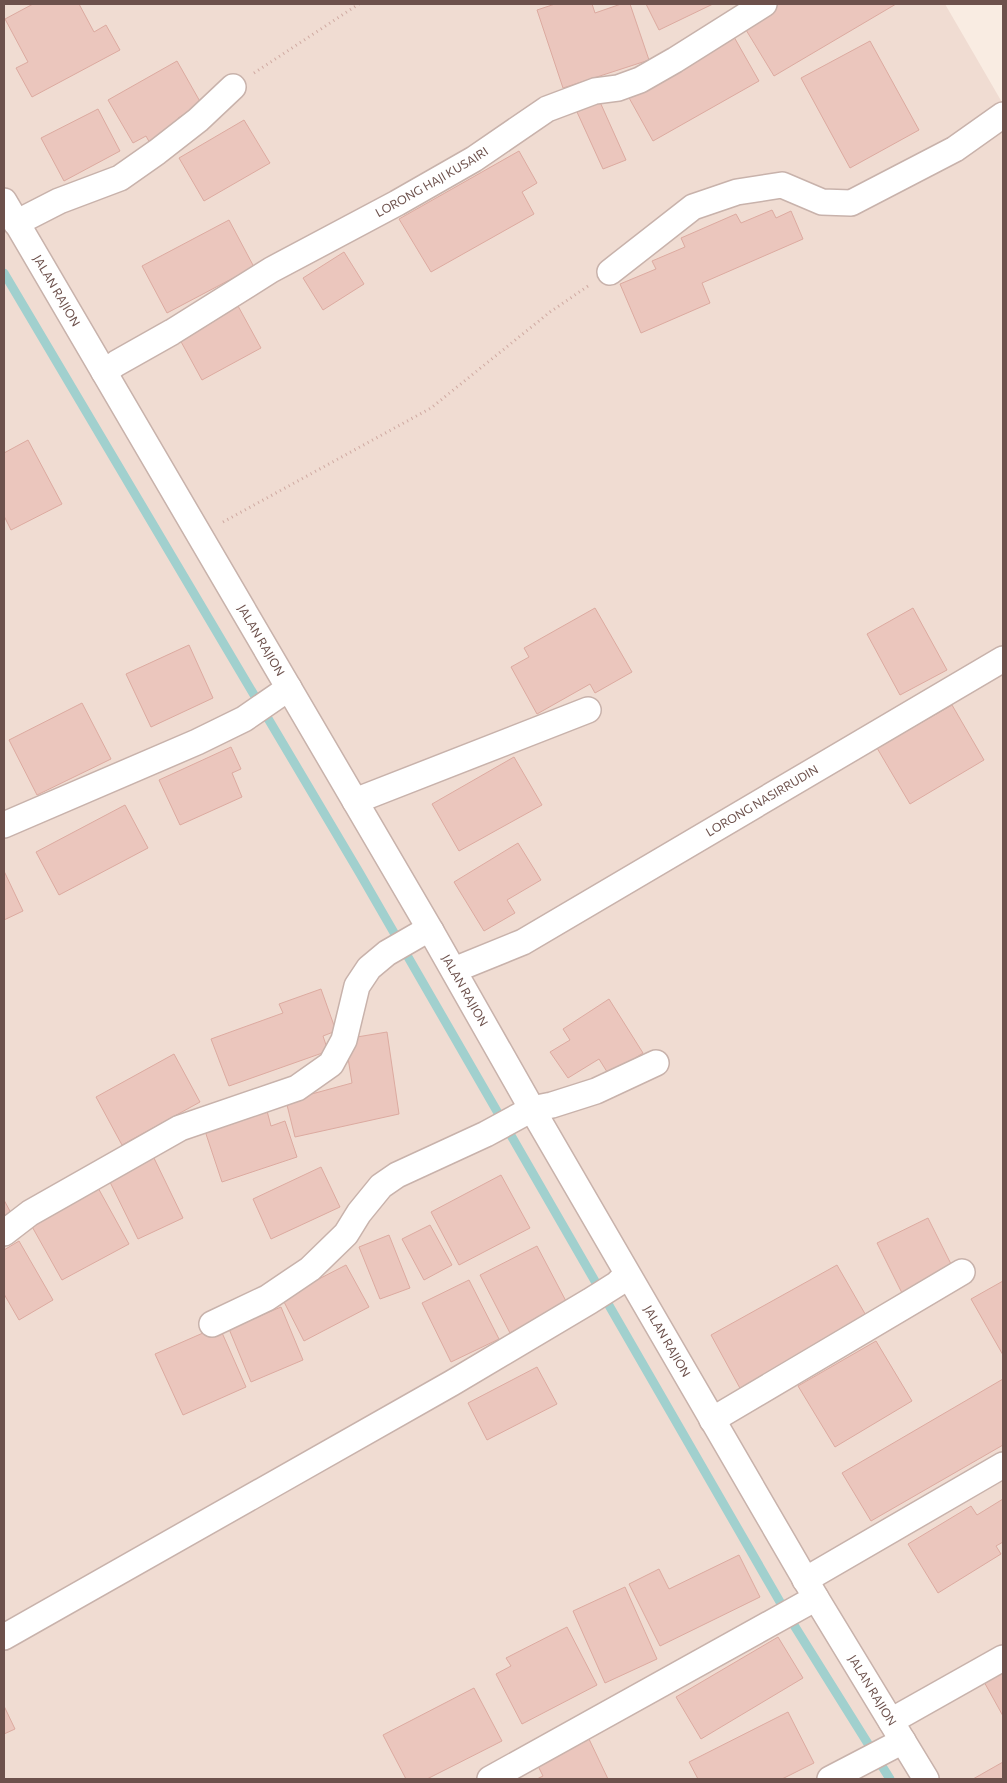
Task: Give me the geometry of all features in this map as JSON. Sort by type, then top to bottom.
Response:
[{"type":"street","name":"LORONG HAJI KUSAIRI","points":[[110,368],[271,270],[474,159],[547,109],[595,91],[618,88],[640,80],[764,4]]},
{"type":"street","points":[[16,223],[59,201],[120,178],[198,120],[233,87]]},
{"type":"street","points":[[610,272],[693,207],[737,192],[782,185],[822,202],[851,202],[955,149],[1003,116]]},
{"type":"street","name":"JALAN RAJION","points":[[4,201],[16,223],[110,368],[282,693],[355,801],[426,933],[454,970],[526,1112],[622,1279],[719,1416],[808,1595],[897,1731],[926,1779]]},
{"type":"street","name":"LORONG NASIRRUDIN","points":[[454,970],[523,942],[1003,660]]},
{"type":"street","points":[[4,825],[197,742],[244,719],[282,693]]},
{"type":"street","points":[[355,801],[588,710]]},
{"type":"street","points":[[4,1233],[30,1213],[180,1128],[297,1088],[331,1064],[344,1040],[357,986],[369,968],[387,953],[426,933]]},
{"type":"street","points":[[212,1324],[267,1298],[310,1269],[346,1234],[358,1213],[381,1186],[396,1175],[486,1134],[526,1112],[596,1091],[656,1063]]},
{"type":"street","points":[[719,1416],[962,1272]]},
{"type":"street","points":[[4,1637],[452,1383],[590,1301],[622,1279]]},
{"type":"street","points":[[490,1779],[775,1621],[808,1595],[1003,1465]]},
{"type":"street","points":[[830,1779],[1003,1658]]},
{"type":"path","points":[[233,87],[359,4]]},
{"type":"path","points":[[198,536],[431,408],[550,312],[610,272]]},
{"type":"shaded area","points":[[4,4],[945,4],[1003,104],[1003,1779],[4,1779]]},
{"type":"building","points":[[33,4],[79,4],[94,32],[106,25],[120,50],[32,97],[16,68],[28,62],[5,19]]},
{"type":"building","points":[[555,4],[592,4],[595,13],[621,4],[630,4],[649,60],[563,88],[537,10]]},
{"type":"building","points":[[646,4],[713,4],[659,30]]},
{"type":"building","points":[[779,4],[896,4],[774,76],[743,25]]},
{"type":"building","points":[[734,37],[759,81],[653,141],[628,96]]},
{"type":"building","points":[[870,41],[919,130],[850,168],[801,78]]},
{"type":"building","points":[[177,61],[202,105],[178,118],[184,129],[152,147],[146,136],[133,143],[108,100]]},
{"type":"building","points":[[600,102],[626,160],[603,169],[577,112]]},
{"type":"building","points":[[98,109],[120,151],[64,181],[41,138]]},
{"type":"building","points":[[244,120],[270,163],[204,201],[179,158]]},
{"type":"building","points":[[519,151],[537,183],[522,192],[534,214],[431,272],[399,219]]},
{"type":"building","points":[[772,210],[776,218],[791,211],[803,239],[702,283],[710,303],[641,333],[620,284],[656,269],[652,261],[685,247],[681,238],[736,214],[741,223]]},
{"type":"building","points":[[229,220],[254,267],[167,313],[142,266]]},
{"type":"building","points":[[344,252],[364,284],[323,310],[303,278]]},
{"type":"building","points":[[238,306],[261,348],[202,380],[179,338]]},
{"type":"building","points":[[28,440],[62,504],[11,530],[4,516],[4,453]]},
{"type":"building","points":[[595,608],[632,672],[595,693],[590,684],[537,714],[511,667],[529,657],[524,648]]},
{"type":"building","points":[[913,608],[947,670],[900,695],[867,634]]},
{"type":"building","points":[[189,645],[213,698],[151,727],[126,674]]},
{"type":"building","points":[[82,703],[111,759],[37,795],[9,740]]},
{"type":"building","points":[[952,705],[984,760],[910,804],[877,748]]},
{"type":"building","points":[[231,747],[241,769],[232,773],[242,797],[180,825],[159,780]]},
{"type":"building","points":[[514,757],[542,805],[459,851],[432,804]]},
{"type":"building","points":[[125,805],[148,848],[59,895],[36,852]]},
{"type":"building","points":[[518,843],[541,880],[507,900],[515,913],[484,931],[454,882]]},
{"type":"building","points":[[4,871],[23,911],[4,920]]},
{"type":"building","points":[[321,989],[336,1031],[323,1036],[328,1051],[229,1086],[211,1039],[283,1013],[279,1004]]},
{"type":"building","points":[[609,999],[643,1053],[609,1075],[599,1059],[568,1078],[550,1052],[570,1040],[563,1029]]},
{"type":"building","points":[[387,1032],[399,1114],[295,1137],[286,1101],[352,1083],[345,1039]]},
{"type":"building","points":[[174,1054],[200,1102],[122,1145],[96,1097]]},
{"type":"building","points":[[267,1111],[271,1126],[285,1121],[297,1157],[222,1182],[205,1131]]},
{"type":"building","points":[[152,1154],[183,1218],[138,1239],[107,1176]]},
{"type":"building","points":[[321,1167],[340,1207],[271,1239],[253,1199]]},
{"type":"building","points":[[501,1175],[530,1228],[459,1265],[431,1212]]},
{"type":"building","points":[[97,1186],[129,1244],[62,1280],[30,1223]]},
{"type":"building","points":[[4,1200],[11,1213],[4,1217]]},
{"type":"building","points":[[928,1218],[955,1272],[904,1297],[877,1243]]},
{"type":"building","points":[[430,1225],[452,1265],[424,1280],[402,1239]]},
{"type":"building","points":[[389,1235],[410,1288],[380,1299],[359,1247]]},
{"type":"building","points":[[19,1241],[53,1300],[19,1320],[4,1294],[4,1250]]},
{"type":"building","points":[[537,1246],[567,1303],[510,1333],[480,1275]]},
{"type":"building","points":[[346,1265],[369,1307],[304,1341],[282,1298]]},
{"type":"building","points":[[837,1265],[868,1319],[741,1390],[711,1335]]},
{"type":"building","points":[[469,1280],[499,1339],[451,1362],[422,1303]]},
{"type":"building","points":[[1003,1281],[1003,1355],[971,1299]]},
{"type":"building","points":[[281,1307],[303,1360],[251,1382],[229,1329]]},
{"type":"building","points":[[219,1326],[246,1387],[183,1415],[155,1354]]},
{"type":"building","points":[[876,1341],[912,1401],[835,1447],[798,1386]]},
{"type":"building","points":[[537,1367],[557,1404],[487,1440],[468,1403]]},
{"type":"building","points":[[1003,1379],[1003,1445],[871,1521],[842,1473]]},
{"type":"building","points":[[1003,1499],[1003,1542],[996,1546],[1001,1554],[938,1593],[908,1544],[971,1506],[977,1515]]},
{"type":"building","points":[[739,1555],[760,1597],[660,1646],[629,1584],[659,1569],[669,1589]]},
{"type":"building","points":[[625,1587],[657,1659],[605,1683],[573,1611]]},
{"type":"building","points":[[567,1627],[597,1685],[522,1724],[496,1674],[511,1666],[506,1658]]},
{"type":"building","points":[[778,1637],[803,1678],[701,1739],[676,1697]]},
{"type":"building","points":[[1003,1669],[1003,1716],[983,1680]]},
{"type":"building","points":[[474,1688],[502,1741],[427,1779],[406,1779],[383,1735]]},
{"type":"building","points":[[4,1706],[15,1729],[4,1734]]},
{"type":"building","points":[[788,1712],[814,1763],[782,1779],[698,1779],[689,1762]]},
{"type":"building","points":[[588,1737],[608,1779],[537,1779],[543,1776],[536,1762]]},
{"type":"building","points":[[1003,1762],[1003,1779],[973,1779]]},
{"type":"waterway","points":[[4,273],[359,872],[787,1614],[890,1779]]}]
